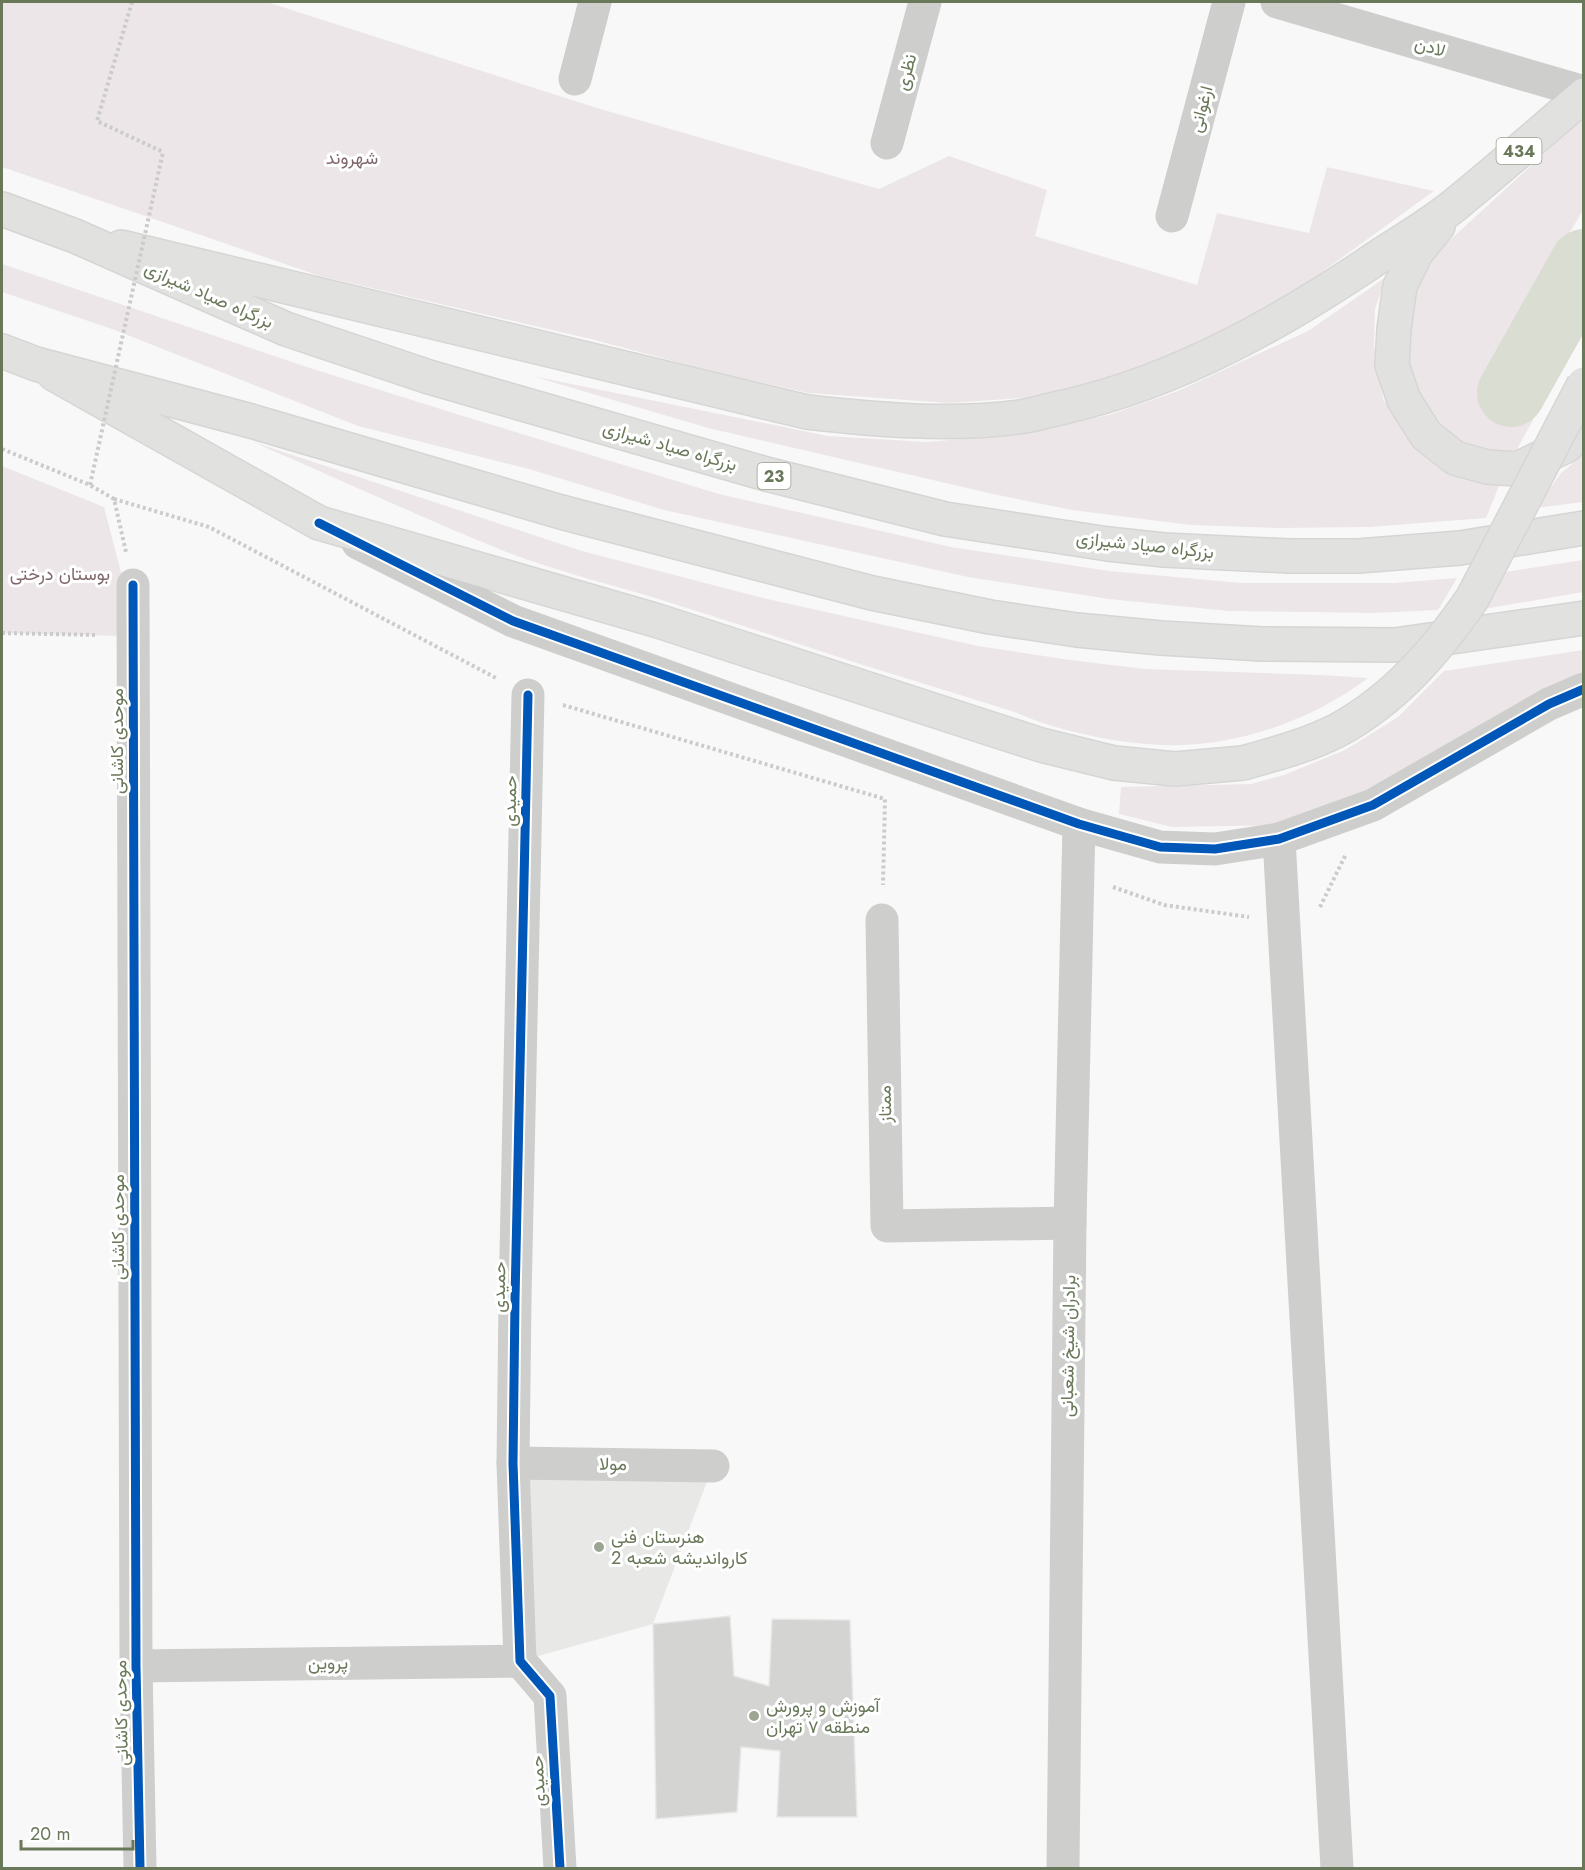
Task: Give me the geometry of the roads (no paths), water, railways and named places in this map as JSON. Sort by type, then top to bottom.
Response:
[{"type":"main road","name":"434","points":[[1454,206],[1584,94]]},
{"type":"main road","points":[[75,236],[807,412],[877,420],[949,422],[1020,417],[1090,401],[1143,384],[1197,361],[1279,321],[1454,206]]},
{"type":"main road","points":[[1454,206],[1416,253],[1400,286],[1392,365],[1404,400],[1426,435],[1448,453],[1455,458],[1487,467],[1517,469],[1566,446],[1584,430]]},
{"type":"main road","name":"بزرگراه صیاد شیرازی","points":[[2,209],[75,236],[286,329],[429,377],[766,474],[945,519],[1108,544],[1164,550],[1288,556],[1358,556],[1460,548],[1584,528]]},
{"type":"main road","points":[[2,351],[36,364],[319,523],[655,620],[1062,750],[1114,763],[1175,769],[1243,763],[1304,745],[1338,730],[1371,709],[1406,680],[1450,631],[1472,599],[1584,384]]},
{"type":"main road","points":[[2,358],[36,364],[251,421],[561,512],[872,593],[990,617],[1077,630],[1161,638],[1262,644],[1384,645],[1584,618]]},
{"type":"street","points":[[575,79],[595,2]]},
{"type":"street","name":"نظری","points":[[887,143],[925,2]]},
{"type":"street","name":"ارغوانی","points":[[1172,216],[1229,2]]},
{"type":"street","name":"لادن","points":[[1277,2],[1584,94]]},
{"type":"street","points":[[319,523],[513,621],[1079,824],[1160,847],[1215,849],[1279,839],[1373,805],[1550,704],[1584,689]]},
{"type":"street","name":"موحدی کاشانی","points":[[133,585],[136,1666],[140,1869]]},
{"type":"street","name":"حمیدی","points":[[528,695],[513,1463],[520,1661],[550,1696],[560,1869]]},
{"type":"street","name":"برادران شیخ شعبانی","points":[[1063,1869],[1070,1223],[1079,824]]},
{"type":"street","points":[[1279,839],[1337,1869]]},
{"type":"street","name":"ممتاز","points":[[882,920],[887,1226],[1070,1223]]},
{"type":"street","name":"مولا","points":[[513,1463],[712,1466]]},
{"type":"street","name":"پروین","points":[[136,1666],[520,1661]]},
{"type":"waterway","points":[[1511,393],[1584,263]]},
{"type":"place","name":"هنرستان فنی کارواندیشه شعبه 2","points":[[599,1547]]},
{"type":"place","name":"آموزش و پرورش منطقه ۷ تهران","points":[[754,1716]]},
{"type":"park label","name":"شهروند","points":[[352,158]]},
{"type":"park label","name":"بوستان درختی","points":[[60,574]]}]
